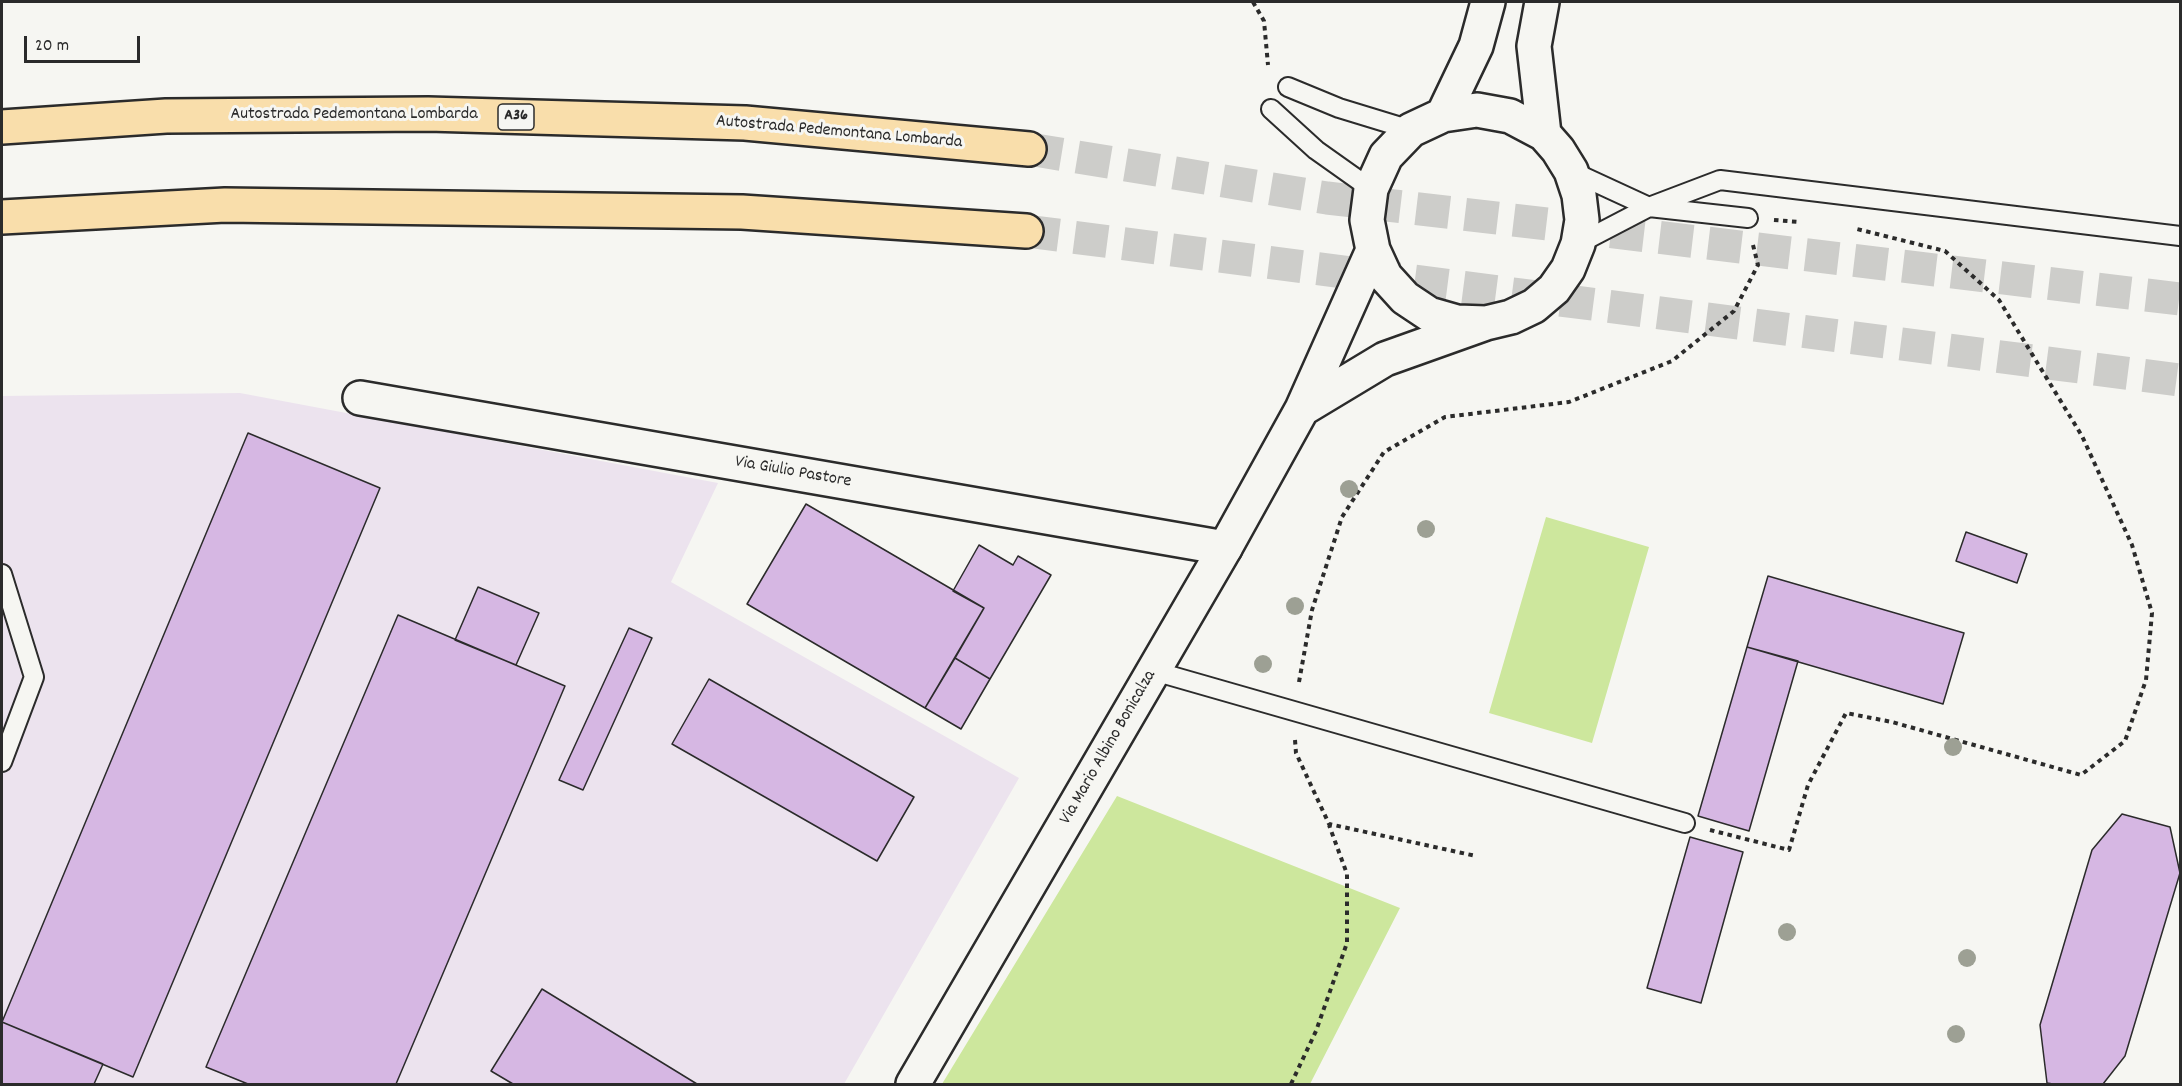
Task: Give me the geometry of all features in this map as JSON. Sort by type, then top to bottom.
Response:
[{"type":"highway","name":"Autostrada Pedemontana Lombarda","points":[[2,126],[166,116],[428,114],[745,123],[1029,149]]},
{"type":"highway","points":[[2,217],[225,205],[742,212],[1026,231]]},
{"type":"main road","points":[[1443,115],[1476,46],[1488,2]]},
{"type":"main road","points":[[1542,2],[1534,46],[1544,134]]},
{"type":"main road","name":"Via Mario Albino Bonicalza","points":[[1302,409],[1384,359],[1486,323],[1511,317],[1534,306],[1559,282],[1568,269],[1578,244],[1581,212],[1579,195],[1571,171],[1558,150],[1544,134],[1510,116],[1477,110],[1443,115],[1411,130],[1386,156],[1371,189],[1367,220],[1373,250],[1385,276],[1404,298],[1429,314],[1457,322],[1486,323]]},
{"type":"main road","name":"Via Mario Albino Bonicalza","points":[[913,1084],[1225,548],[1302,409],[1373,250]]},
{"type":"main road","name":"Via Giulio Pastore","points":[[360,398],[1225,548]]},
{"type":"lane","points":[[1288,87],[1339,108],[1411,130]]},
{"type":"lane","points":[[1271,109],[1316,150],[1371,189]]},
{"type":"lane","points":[[1571,171],[1649,207],[1748,218]]},
{"type":"lane","points":[[1578,244],[1649,207],[1720,180],[2181,236]]},
{"type":"lane","points":[[2,574],[34,677],[2,762]]},
{"type":"lane","points":[[1154,671],[1685,823]]},
{"type":"path","points":[[1253,2],[1264,21],[1268,67]]},
{"type":"path","points":[[1291,1084],[1316,1031],[1347,943],[1347,874],[1329,824],[1296,753],[1294,711],[1312,610],[1342,517],[1384,452],[1445,417],[1569,402],[1672,361],[1734,311],[1758,266],[1748,218],[1806,222]]},
{"type":"path","points":[[1685,823],[1789,850],[1808,784],[1846,713],[1892,722],[2081,775],[2125,741],[2146,680],[2152,613],[2132,545],[2082,436],[1999,300],[1945,251],[1853,228]]},
{"type":"path","points":[[1329,824],[1476,856]]},
{"type":"shaded area","points":[[240,393],[718,483],[671,582],[1019,778],[844,1084],[2,1084],[2,396]]},
{"type":"green space","points":[[1546,517],[1649,547],[1592,743],[1489,713]]},
{"type":"green space","points":[[1117,796],[1400,908],[1310,1084],[942,1084]]},
{"type":"building","points":[[248,433],[380,488],[133,1077],[2,1022]]},
{"type":"building","points":[[806,504],[984,608],[925,708],[747,604]]},
{"type":"building","points":[[1966,532],[2027,554],[2017,583],[1956,561]]},
{"type":"building","points":[[979,545],[1013,565],[1018,556],[1051,575],[990,679],[955,658],[984,608],[953,591]]},
{"type":"building","points":[[1768,576],[1964,633],[1943,704],[1747,647]]},
{"type":"building","points":[[478,587],[539,613],[516,665],[455,640]]},
{"type":"building","points":[[398,615],[565,686],[396,1084],[248,1084],[206,1067]]},
{"type":"building","points":[[629,628],[652,638],[583,790],[559,780]]},
{"type":"building","points":[[1747,647],[1798,661],[1749,831],[1698,816]]},
{"type":"building","points":[[955,658],[990,679],[961,729],[925,708]]},
{"type":"building","points":[[709,679],[914,797],[877,861],[672,744]]},
{"type":"building","points":[[2122,814],[2170,827],[2180,873],[2125,1056],[2103,1084],[2047,1083],[2040,1025],[2092,850]]},
{"type":"building","points":[[1690,837],[1743,852],[1701,1003],[1647,988]]},
{"type":"building","points":[[542,989],[697,1084],[513,1084],[491,1071]]},
{"type":"building","points":[[2,1022],[103,1064],[94,1084],[2,1084]]},
{"type":"tunnel","points":[[1029,149],[1327,198],[2180,299]]},
{"type":"tunnel","points":[[1026,231],[2180,380]]}]
